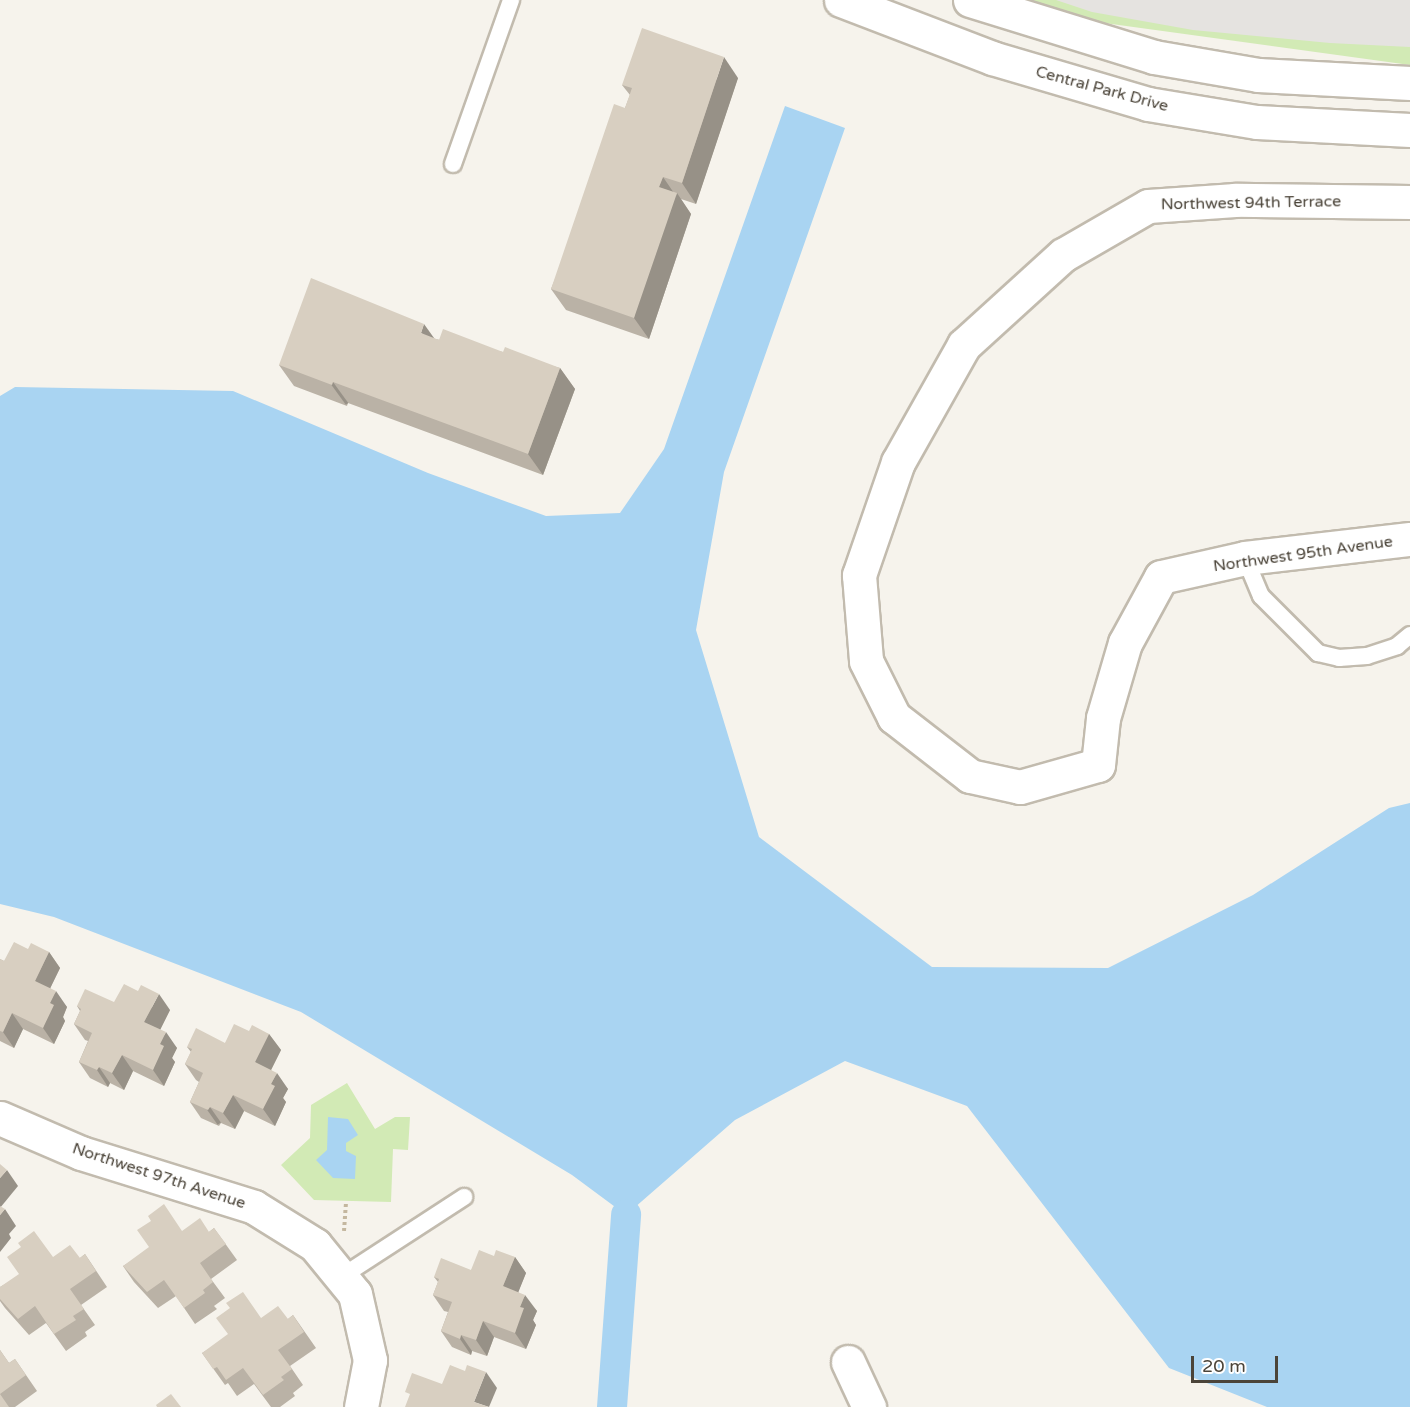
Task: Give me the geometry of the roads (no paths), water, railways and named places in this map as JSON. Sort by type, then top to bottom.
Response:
[{"type":"street","name":"Central Park Drive","points":[[841,0],[992,58],[1148,104],[1257,122],[1410,130]]},
{"type":"street","points":[[969,0],[1154,57],[1258,75],[1410,83]]},
{"type":"street","name":"Northwest 94th Terrace","points":[[1161,577],[1125,643],[1103,718],[1098,765],[1020,787],[970,776],[894,717],[866,662],[859,575],[898,462],[964,345],[1063,255],[1148,206],[1235,200],[1410,202]]},
{"type":"street","name":"Northwest 95th Avenue","points":[[1161,577],[1245,558],[1410,539]]},
{"type":"street","name":"Northwest 97th Avenue","points":[[0,1118],[81,1153],[254,1207],[315,1245],[355,1294],[369,1360],[361,1407]]},
{"type":"street","points":[[848,1362],[869,1407]]},
{"type":"lane","points":[[453,164],[511,0]]},
{"type":"lane","points":[[1245,558],[1261,596],[1318,653],[1339,658],[1367,656],[1397,646],[1410,635]]},
{"type":"lane","points":[[340,1277],[464,1197]]},
{"type":"water","points":[[785,106],[845,128],[724,472],[696,630],[759,837],[932,967],[1108,968],[1253,895],[1389,808],[1410,803],[1410,1407],[1267,1407],[1169,1368],[967,1106],[845,1061],[735,1120],[626,1215],[572,1175],[301,1012],[54,917],[0,904],[0,396],[15,387],[233,391],[428,473],[546,516],[620,513],[664,449]]},
{"type":"water","points":[[328,1117],[348,1119],[358,1135],[346,1143],[346,1151],[356,1156],[355,1179],[333,1178],[316,1160],[327,1150]]},
{"type":"waterway","points":[[612,1407],[626,1215]]}]
